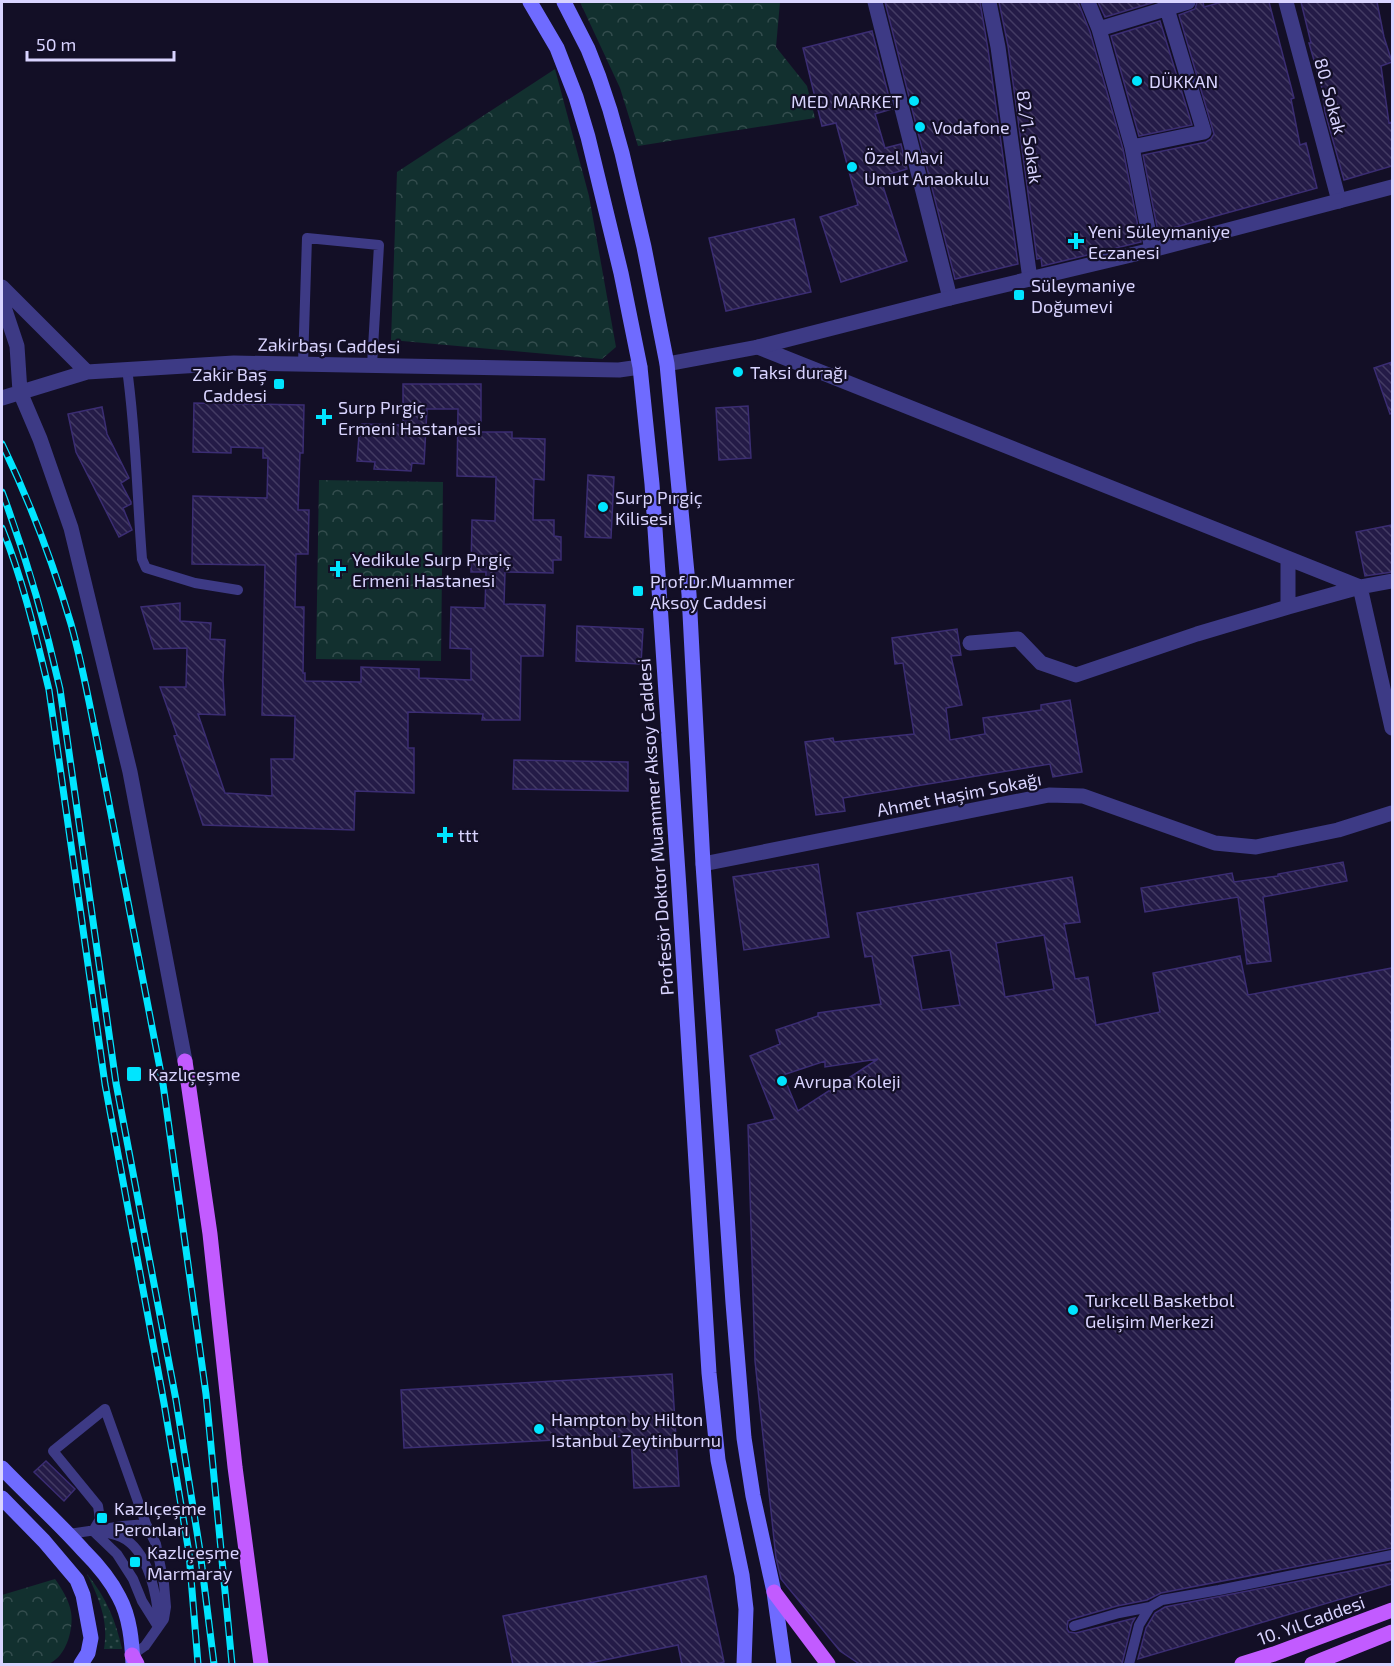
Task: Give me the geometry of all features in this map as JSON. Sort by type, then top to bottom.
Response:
[{"type":"main road","name":"Profesör Doktor Muammer Aksoy Caddesi","points":[[530,2],[557,48],[576,97],[621,273],[640,368],[652,484],[680,888],[709,1373],[718,1460],[742,1575],[746,1609],[744,1665]]},
{"type":"main road","points":[[564,2],[588,49],[610,110],[644,247],[667,364],[689,594],[703,864],[744,1438],[753,1496],[774,1592],[783,1665]]},
{"type":"main road","points":[[640,368],[667,364]]},
{"type":"main road","points":[[185,1061],[210,1234],[235,1467],[261,1665]]},
{"type":"main road","points":[[2,1468],[98,1566],[120,1599],[128,1623],[134,1661]]},
{"type":"main road","points":[[2,1498],[44,1541],[77,1580],[83,1595],[91,1638],[88,1653],[81,1665]]},
{"type":"main road","points":[[774,1592],[828,1665]]},
{"type":"main road","name":"10. Yıl Caddesi","points":[[1242,1665],[1392,1610]]},
{"type":"main road","points":[[1312,1665],[1392,1632]]},
{"type":"street","points":[[875,2],[950,298]]},
{"type":"street","name":"82/1. Sokak","points":[[989,2],[998,47],[1030,279]]},
{"type":"street","points":[[1088,2],[1099,29],[1132,147],[1152,250]]},
{"type":"street","points":[[1099,29],[1166,4],[1188,2]]},
{"type":"street","name":"80. Sokak","points":[[1286,2],[1339,201]]},
{"type":"street","points":[[1132,147],[1204,132],[1166,4]]},
{"type":"street","points":[[667,364],[758,347],[1152,250],[1392,187]]},
{"type":"street","points":[[2,286],[87,372]]},
{"type":"street","points":[[2,301],[16,346],[21,392],[71,528],[130,772],[185,1061]]},
{"type":"street","points":[[758,347],[1360,588]]},
{"type":"street","name":"Zakirbaşı Caddesi","points":[[2,398],[87,372],[234,363],[619,370],[640,368]]},
{"type":"street","points":[[1288,559],[1288,608]]},
{"type":"street","points":[[970,643],[1018,639],[1041,663],[1076,675],[1197,634],[1392,581]]},
{"type":"street","points":[[1360,588],[1392,728]]},
{"type":"street","name":"Ahmet Haşim Sokağı","points":[[703,864],[1049,795],[1083,796],[1215,843],[1256,847],[1338,830],[1392,813]]},
{"type":"lane","points":[[303,364],[307,238],[379,245],[372,365]]},
{"type":"lane","points":[[127,369],[134,431],[142,559],[146,568],[195,583],[238,590]]},
{"type":"lane","points":[[93,1531],[100,1519],[98,1506],[53,1451],[105,1409],[146,1524],[156,1544],[164,1584],[166,1607],[164,1619],[134,1661]]},
{"type":"lane","points":[[69,1534],[146,1524]]},
{"type":"lane","points":[[93,1531],[120,1536],[141,1556],[150,1575],[158,1611],[159,1628]]},
{"type":"lane","points":[[93,1531],[117,1554],[159,1628]]},
{"type":"lane","points":[[1074,1626],[1150,1607],[1162,1600],[1392,1555]]},
{"type":"lane","points":[[1129,1665],[1139,1625],[1150,1607]]},
{"type":"green space","points":[[580,2],[780,2],[776,47],[807,86],[815,118],[638,146],[620,88]]},
{"type":"green space","points":[[555,69],[589,196],[616,347],[602,359],[391,340],[397,172]]},
{"type":"green space","points":[[319,480],[443,482],[441,661],[316,659]]},
{"type":"green space","points":[[87,1574],[100,1591],[109,1610],[122,1649],[104,1649],[105,1629],[102,1610]]},
{"type":"green space","points":[[55,1579],[67,1599],[72,1619],[70,1634],[60,1656],[48,1664],[2,1664],[2,1595]]},
{"type":"building","points":[[885,2],[980,2],[1018,264],[955,279]]},
{"type":"building","points":[[999,2],[1078,2],[1090,32],[1123,149],[1141,242],[1042,266],[1041,258],[1037,259],[1008,46]]},
{"type":"building","points":[[1098,2],[1155,2],[1105,17]]},
{"type":"building","points":[[1197,2],[1203,2],[1204,7],[1222,2],[1269,2],[1294,98],[1291,99],[1300,145],[1306,143],[1317,188],[1158,232],[1143,155],[1206,142],[1214,134],[1179,15],[1195,9]]},
{"type":"building","points":[[1301,2],[1377,2],[1392,62],[1381,66],[1389,123],[1392,122],[1392,166],[1344,180],[1325,112],[1322,88],[1309,43],[1311,43]]},
{"type":"building","points":[[1160,21],[1192,125],[1139,136],[1111,36]]},
{"type":"building","points":[[872,31],[892,109],[875,114],[885,148],[901,144],[907,169],[880,177],[907,261],[841,282],[820,217],[858,205],[836,123],[822,126],[803,48]]},
{"type":"building","points":[[794,219],[811,292],[726,311],[709,238]]},
{"type":"building","points":[[1392,362],[1392,413],[1390,414],[1374,368]]},
{"type":"building","points":[[403,384],[481,384],[481,432],[512,432],[512,438],[545,439],[544,480],[534,479],[533,520],[554,520],[554,536],[561,537],[561,560],[553,560],[553,573],[505,572],[504,604],[545,605],[543,656],[521,656],[520,720],[482,720],[483,714],[408,712],[408,748],[414,748],[414,793],[355,791],[354,830],[203,825],[174,736],[177,735],[160,687],[186,687],[187,648],[154,649],[141,607],[180,603],[180,621],[211,623],[210,639],[225,640],[223,679],[225,715],[198,714],[225,793],[272,796],[271,759],[294,759],[295,716],[262,715],[265,565],[192,564],[193,496],[267,498],[268,458],[263,458],[263,448],[231,447],[231,453],[193,452],[194,403],[304,405],[298,510],[309,510],[308,554],[296,554],[295,607],[304,607],[303,673],[305,673],[305,681],[361,682],[361,667],[419,669],[419,678],[471,680],[471,649],[450,648],[451,607],[485,608],[486,572],[471,572],[472,520],[495,521],[496,477],[457,476],[458,409],[427,409],[424,464],[412,463],[411,471],[374,469],[375,462],[357,461],[362,424],[403,425]]},
{"type":"building","points":[[748,406],[751,458],[719,460],[716,408]]},
{"type":"building","points":[[102,407],[107,434],[129,478],[121,483],[131,502],[123,508],[132,530],[119,537],[76,452],[68,414]]},
{"type":"building","points":[[588,475],[614,477],[611,538],[585,537]]},
{"type":"building","points":[[1392,525],[1392,572],[1365,576],[1356,532]]},
{"type":"building","points":[[577,626],[643,629],[641,664],[576,661]]},
{"type":"building","points":[[957,629],[961,655],[951,656],[962,705],[946,708],[950,740],[985,734],[983,718],[1041,710],[1041,705],[1070,700],[1082,772],[1053,777],[1050,764],[843,798],[845,811],[816,815],[805,742],[833,738],[834,742],[914,734],[903,663],[895,664],[892,638]]},
{"type":"building","points":[[514,760],[628,762],[628,791],[513,789]]},
{"type":"building","points":[[1343,862],[1347,881],[1263,897],[1271,961],[1247,964],[1238,897],[1145,912],[1141,888],[1232,873],[1234,882],[1278,876],[1278,874]]},
{"type":"building","points":[[818,864],[829,937],[744,950],[733,877]]},
{"type":"building","name":"Turkcell Basketbol Gelişim Merkezi","points":[[1072,877],[1080,922],[1064,924],[1075,979],[1088,977],[1096,1025],[1160,1012],[1153,973],[1240,956],[1248,995],[1392,968],[1392,1548],[1161,1593],[1147,1600],[1117,1606],[1068,1621],[1069,1632],[1076,1633],[1135,1618],[1122,1664],[1119,1665],[861,1665],[840,1651],[781,1579],[776,1558],[755,1361],[748,1125],[775,1119],[750,1056],[780,1044],[776,1030],[818,1016],[818,1013],[881,1004],[872,956],[865,957],[857,913]],"holes":[[[1044,935],[1054,989],[1005,997],[996,943]],[[950,950],[960,1005],[922,1010],[912,956]],[[878,1059],[798,1111],[783,1075],[825,1061],[825,1067]]]},
{"type":"building","name":"Hampton by Hilton Istanbul Zeytinburnu","points":[[672,1374],[679,1486],[634,1488],[631,1436],[404,1448],[401,1390]]},
{"type":"building","points":[[46,1461],[75,1489],[64,1501],[34,1472]]},
{"type":"building","points":[[1392,1563],[1392,1584],[1138,1659],[1146,1628],[1155,1613],[1165,1607]]},
{"type":"building","points":[[706,1576],[724,1662],[713,1665],[682,1665],[678,1645],[580,1665],[513,1665],[503,1616]]},
{"type":"railway","points":[[2,444],[57,578],[75,639],[163,1084],[206,1394],[232,1664]]},
{"type":"railway","points":[[2,492],[34,589],[60,689],[116,1083],[176,1400],[200,1551],[214,1664]]},
{"type":"railway","points":[[2,528],[23,588],[49,690],[105,1084],[164,1403],[189,1553],[198,1664]]},
{"type":"place","name":"DÜKKAN","points":[[1137,81]]},
{"type":"place","name":"MED MARKET","points":[[914,101]]},
{"type":"place","name":"Vodafone","points":[[920,127]]},
{"type":"place","name":"Özel Mavi Umut Anaokulu","points":[[852,167]]},
{"type":"place","name":"Yeni Süleymaniye Eczanesi","points":[[1076,241]]},
{"type":"place","name":"Süleymaniye Doğumevi","points":[[1019,295]]},
{"type":"place","name":"Taksi durağı","points":[[738,372]]},
{"type":"place","name":"Zakir Baş Caddesi","points":[[279,384]]},
{"type":"place","name":"Surp Pırgiç Ermeni Hastanesi","points":[[324,417]]},
{"type":"place","name":"Surp Pırgiç Kilisesi","points":[[603,507]]},
{"type":"place","name":"Yedikule Surp Pırgiç Ermeni Hastanesi","points":[[338,569]]},
{"type":"place","name":"Prof.Dr.Muammer Aksoy Caddesi","points":[[638,591]]},
{"type":"place","name":"ttt","points":[[445,835]]},
{"type":"place","name":"Kazlıçeşme","points":[[134,1074]]},
{"type":"place","name":"Avrupa Koleji","points":[[782,1081]]},
{"type":"place","name":"Turkcell Basketbol Gelişim Merkezi","points":[[1073,1310]]},
{"type":"place","name":"Hampton by Hilton Istanbul Zeytinburnu","points":[[539,1429]]},
{"type":"place","name":"Kazlıçeşme Peronları","points":[[102,1518]]},
{"type":"place","name":"Kazlıçeşme Marmaray","points":[[135,1562]]}]
